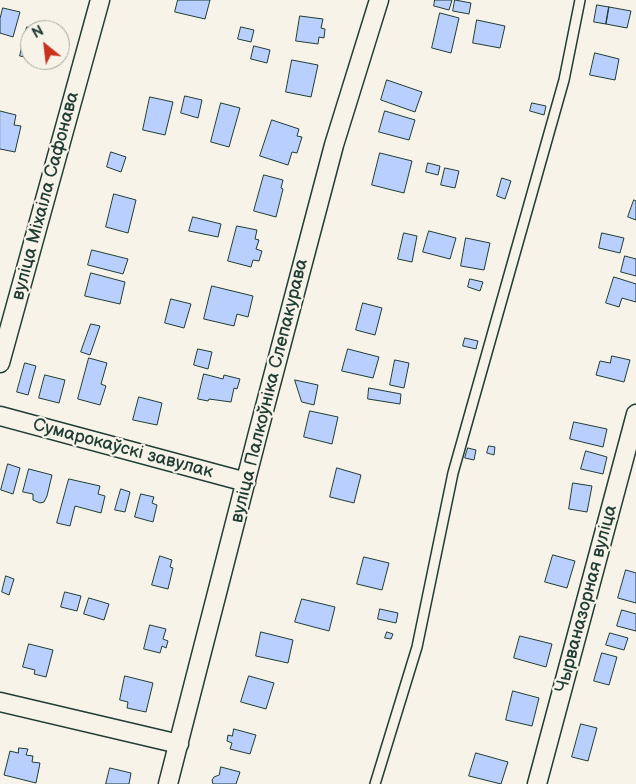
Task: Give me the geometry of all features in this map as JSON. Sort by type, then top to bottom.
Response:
[{"type":"street","name":"вуліца Міхаіла Сафонава","points":[[0,364],[100,0]]},
{"type":"street","name":"вуліца Палкоўніка Слепакурава","points":[[168,784],[334,145],[379,0]]},
{"type":"street","name":"Чырваназорная вуліца","points":[[537,784],[636,414]]},
{"type":"street","name":"Сумарокаўскі завулак","points":[[0,416],[246,482]]},
{"type":"street","points":[[0,702],[179,744]]},
{"type":"lane","points":[[375,784],[417,647],[453,473],[564,80],[580,0]]},
{"type":"building","points":[[178,0],[210,0],[205,19],[175,12]]},
{"type":"building","points":[[435,0],[452,0],[449,10],[434,6]]},
{"type":"building","points":[[455,0],[471,3],[469,14],[453,11]]},
{"type":"building","points":[[597,5],[609,7],[606,24],[594,22]]},
{"type":"building","points":[[609,7],[631,11],[627,28],[606,24]]},
{"type":"building","points":[[3,8],[20,12],[13,37],[0,33],[0,19]]},
{"type":"building","points":[[440,13],[459,18],[451,53],[432,48]]},
{"type":"building","points":[[300,16],[323,19],[321,28],[325,29],[324,38],[319,37],[318,44],[296,41]]},
{"type":"building","points":[[477,20],[505,26],[500,48],[473,43]]},
{"type":"building","points":[[241,27],[254,30],[251,42],[238,39]]},
{"type":"building","points":[[254,46],[270,50],[267,63],[251,59]]},
{"type":"building","points":[[595,53],[619,59],[615,80],[590,75]]},
{"type":"building","points":[[292,60],[318,65],[311,97],[286,92]]},
{"type":"building","points":[[387,80],[422,92],[415,112],[381,100]]},
{"type":"building","points":[[185,96],[202,100],[198,118],[181,113]]},
{"type":"building","points":[[150,97],[173,102],[165,135],[143,130]]},
{"type":"building","points":[[221,103],[240,108],[229,147],[211,142]]},
{"type":"building","points":[[532,103],[546,106],[544,115],[530,111]]},
{"type":"building","points":[[0,111],[16,115],[14,125],[21,126],[15,152],[0,149]]},
{"type":"building","points":[[385,111],[415,120],[409,140],[379,132]]},
{"type":"building","points":[[272,120],[299,129],[297,136],[302,137],[297,153],[292,152],[288,165],[260,156]]},
{"type":"building","points":[[111,152],[126,157],[121,172],[107,167]]},
{"type":"building","points":[[380,153],[412,161],[404,193],[372,185]]},
{"type":"building","points":[[428,163],[440,166],[438,175],[426,172]]},
{"type":"building","points":[[445,168],[459,171],[455,188],[441,185]]},
{"type":"building","points":[[264,175],[283,180],[281,188],[283,189],[276,217],[254,211]]},
{"type":"building","points":[[502,178],[511,181],[505,199],[497,196]]},
{"type":"building","points":[[114,194],[136,200],[128,233],[106,227]]},
{"type":"building","points":[[634,200],[636,201],[636,220],[628,217]]},
{"type":"building","points":[[193,217],[221,224],[218,237],[189,231]]},
{"type":"building","points":[[237,226],[257,230],[255,239],[259,240],[256,249],[262,251],[259,261],[253,260],[251,267],[228,261]]},
{"type":"building","points":[[429,231],[456,238],[450,259],[423,252]]},
{"type":"building","points":[[404,233],[417,236],[412,262],[398,259]]},
{"type":"building","points":[[602,233],[624,238],[620,253],[599,248]]},
{"type":"building","points":[[466,238],[490,243],[484,270],[461,266]]},
{"type":"building","points":[[92,250],[128,259],[123,274],[88,265]]},
{"type":"building","points":[[625,256],[636,259],[636,276],[621,272]]},
{"type":"building","points":[[91,273],[125,282],[120,304],[85,296]]},
{"type":"building","points":[[614,277],[636,284],[636,302],[622,298],[619,307],[606,303]]},
{"type":"building","points":[[470,279],[483,282],[480,291],[468,287]]},
{"type":"building","points":[[212,286],[253,296],[248,317],[237,314],[234,326],[204,319]]},
{"type":"building","points":[[171,299],[191,304],[184,328],[165,323]]},
{"type":"building","points":[[363,303],[382,308],[375,335],[356,330]]},
{"type":"building","points":[[91,324],[100,326],[90,355],[81,352]]},
{"type":"building","points":[[465,338],[478,341],[476,349],[463,346]]},
{"type":"building","points":[[198,349],[212,352],[208,369],[194,365]]},
{"type":"building","points":[[348,349],[379,357],[373,378],[342,371]]},
{"type":"building","points":[[612,356],[630,360],[624,382],[596,375],[600,361],[610,363]]},
{"type":"building","points":[[89,358],[107,363],[101,384],[106,386],[100,405],[78,399]]},
{"type":"building","points":[[395,360],[409,363],[404,388],[390,385]]},
{"type":"building","points":[[25,363],[36,366],[28,395],[17,392]]},
{"type":"building","points":[[204,374],[223,379],[224,375],[240,379],[237,389],[234,388],[231,402],[198,399]]},
{"type":"building","points":[[45,375],[65,380],[59,403],[39,398]]},
{"type":"building","points":[[295,380],[318,385],[314,405],[302,402]]},
{"type":"building","points":[[369,388],[401,394],[400,404],[368,399]]},
{"type":"building","points":[[139,397],[162,403],[157,425],[133,420]]},
{"type":"building","points":[[310,411],[338,417],[332,444],[304,437]]},
{"type":"building","points":[[574,422],[607,429],[603,447],[570,439]]},
{"type":"building","points":[[489,446],[495,447],[494,455],[487,453]]},
{"type":"building","points":[[468,448],[476,450],[474,460],[465,458]]},
{"type":"building","points":[[586,451],[607,457],[603,474],[581,469]]},
{"type":"building","points":[[8,464],[20,468],[13,494],[1,490]]},
{"type":"building","points":[[337,468],[361,475],[354,503],[330,497]]},
{"type":"building","points":[[29,469],[52,475],[44,502],[40,503],[33,500],[33,494],[23,492]]},
{"type":"building","points":[[69,479],[100,486],[98,494],[105,496],[101,513],[75,506],[70,526],[57,523]]},
{"type":"building","points":[[573,483],[592,486],[587,512],[569,509]]},
{"type":"building","points":[[121,489],[130,492],[125,512],[115,510]]},
{"type":"building","points":[[141,494],[154,497],[152,503],[157,505],[153,522],[135,517]]},
{"type":"building","points":[[553,555],[575,561],[567,588],[545,582]]},
{"type":"building","points":[[160,556],[172,560],[170,567],[173,568],[168,589],[152,585]]},
{"type":"building","points":[[364,557],[389,563],[382,590],[357,584]]},
{"type":"building","points":[[626,570],[636,573],[636,603],[618,598]]},
{"type":"building","points":[[6,576],[14,579],[9,595],[2,592]]},
{"type":"building","points":[[65,592],[81,596],[77,611],[61,607]]},
{"type":"building","points":[[89,598],[109,604],[104,620],[84,614]]},
{"type":"building","points":[[302,599],[335,607],[329,631],[295,622]]},
{"type":"building","points":[[380,609],[398,613],[396,623],[378,619]]},
{"type":"building","points":[[622,610],[636,614],[636,631],[617,626]]},
{"type":"building","points":[[150,625],[166,629],[163,639],[168,641],[166,648],[162,646],[160,653],[144,649]]},
{"type":"building","points":[[261,632],[293,640],[288,663],[256,656]]},
{"type":"building","points":[[387,632],[393,634],[391,639],[385,638]]},
{"type":"building","points":[[610,633],[628,638],[624,650],[606,645]]},
{"type":"building","points":[[520,636],[552,644],[546,667],[514,658]]},
{"type":"building","points":[[29,644],[53,650],[46,677],[34,674],[35,670],[23,667]]},
{"type":"building","points":[[602,653],[617,657],[609,685],[594,681]]},
{"type":"building","points":[[125,676],[153,683],[146,712],[127,708],[128,702],[120,700]]},
{"type":"building","points":[[249,676],[274,683],[266,709],[241,702]]},
{"type":"building","points":[[513,691],[539,698],[532,726],[506,720]]},
{"type":"building","points":[[581,724],[597,728],[588,761],[572,757]]},
{"type":"building","points":[[234,729],[256,735],[250,754],[230,749],[232,743],[227,741],[228,735],[232,736]]},
{"type":"building","points":[[19,748],[28,749],[26,755],[33,756],[32,762],[40,763],[36,783],[4,775],[10,751],[18,753]]},
{"type":"building","points":[[476,753],[508,762],[501,784],[469,776]]},
{"type":"building","points":[[221,767],[240,772],[236,784],[213,784],[212,780],[219,775]]},
{"type":"building","points":[[110,768],[131,773],[129,784],[106,784]]}]
